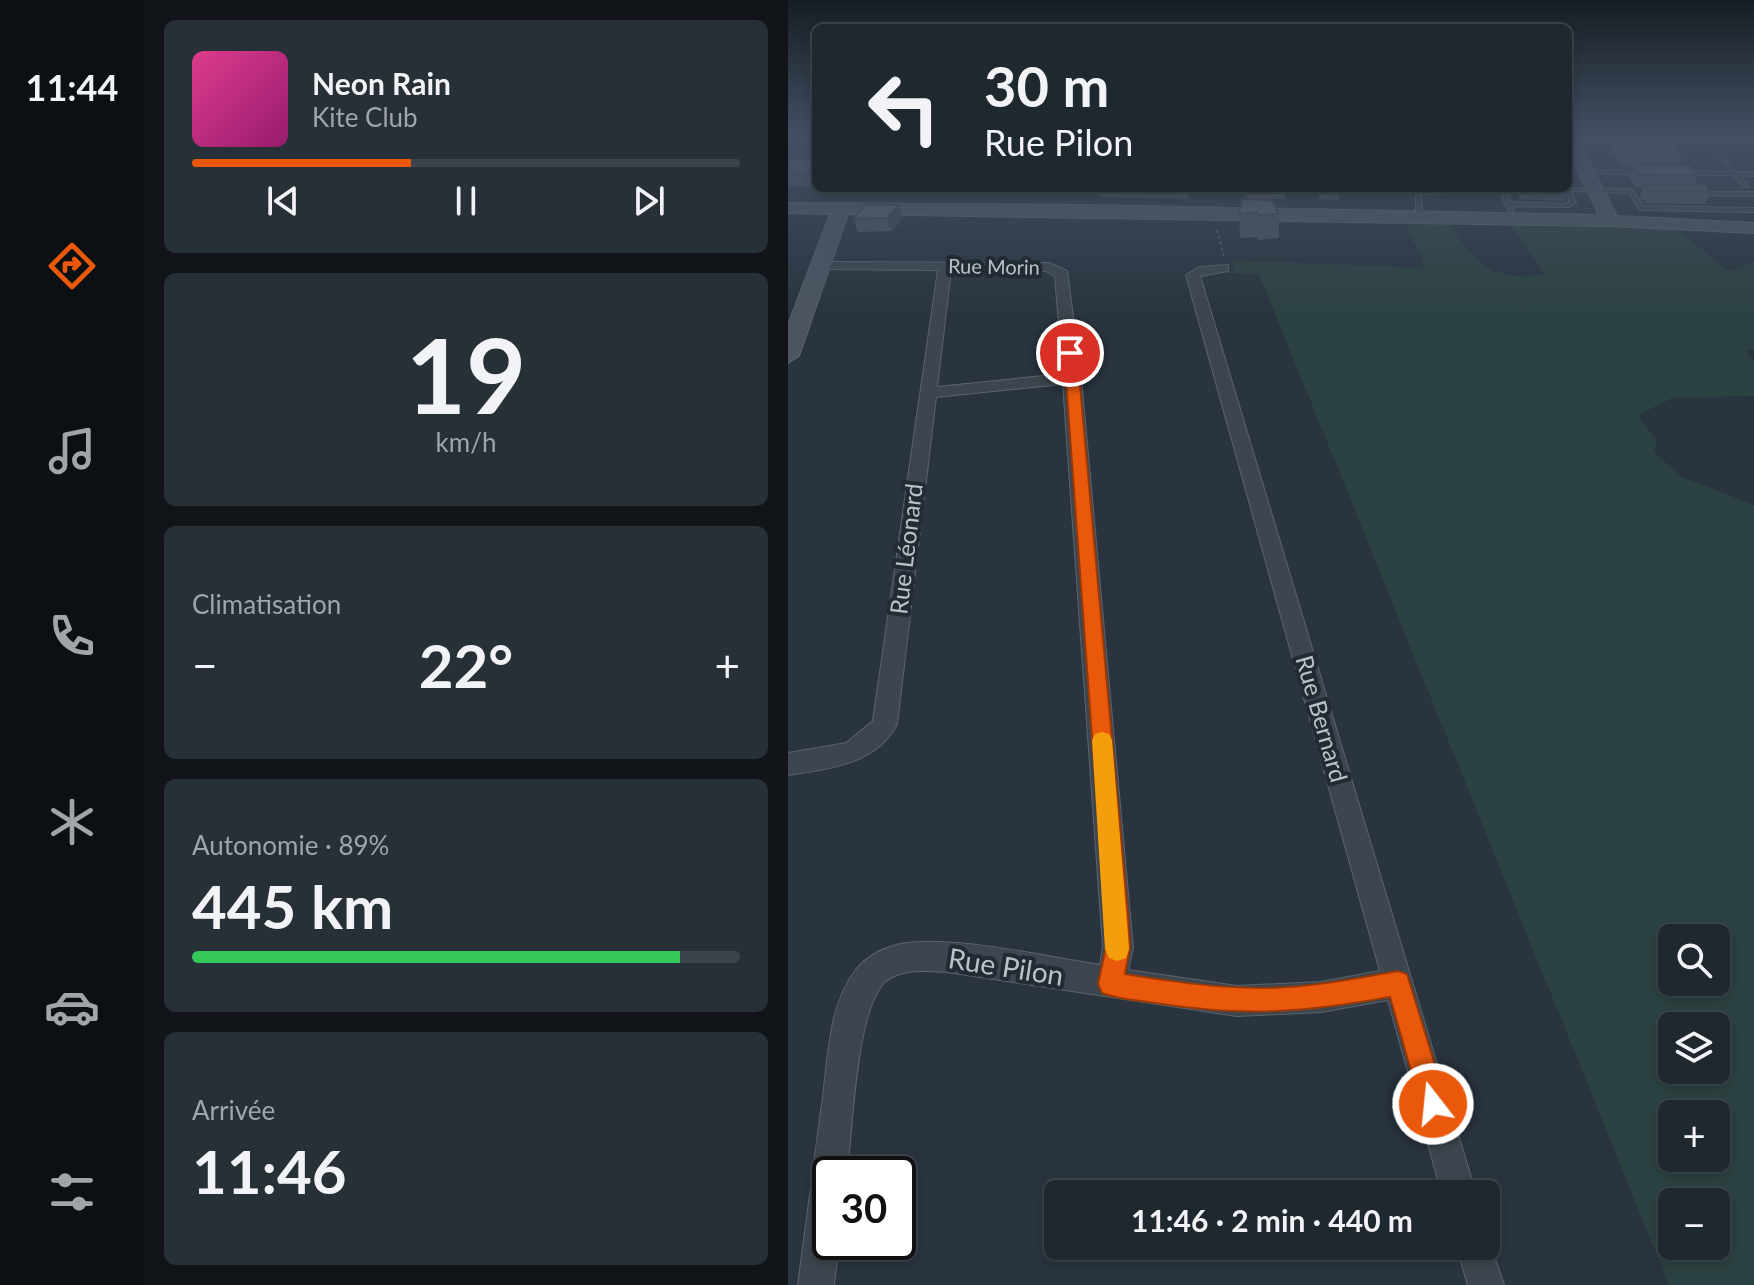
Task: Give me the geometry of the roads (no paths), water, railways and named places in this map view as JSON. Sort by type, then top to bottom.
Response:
[{"type":"street","points":[[1597,195],[1611,221]]},
{"type":"street","points":[[788,208],[914,207],[1419,217],[1511,212],[1611,221],[1685,216],[1754,228]]},
{"type":"street","points":[[788,356],[834,221],[842,209]]},
{"type":"street","name":"Rue Morin","points":[[819,265],[1049,267],[1061,272],[1073,378],[1117,923],[1118,947],[1111,984]]},
{"type":"street","name":"Rue Léonard","points":[[788,764],[853,751],[874,739],[885,724],[945,266]]},
{"type":"street","name":"Rue Bernard","points":[[1223,268],[1195,272],[1193,275],[1455,1180]]},
{"type":"street","points":[[926,393],[1073,378]]},
{"type":"street","name":"Rue Pilon","points":[[832,1156],[852,1002],[868,977],[882,966],[908,956],[933,955],[1210,999],[1264,1001],[1321,997],[1398,983]]},
{"type":"street","name":"Rue Pilon","points":[[816,1285],[819,1260]]},
{"type":"street","points":[[1478,1260],[1486,1285]]},
{"type":"lane","points":[[1418,195],[1419,217]]},
{"type":"lane","points":[[1505,195],[1511,212],[1566,206],[1573,203],[1570,195]]},
{"type":"lane","points":[[1634,195],[1641,208],[1685,216],[1754,210]]}]
